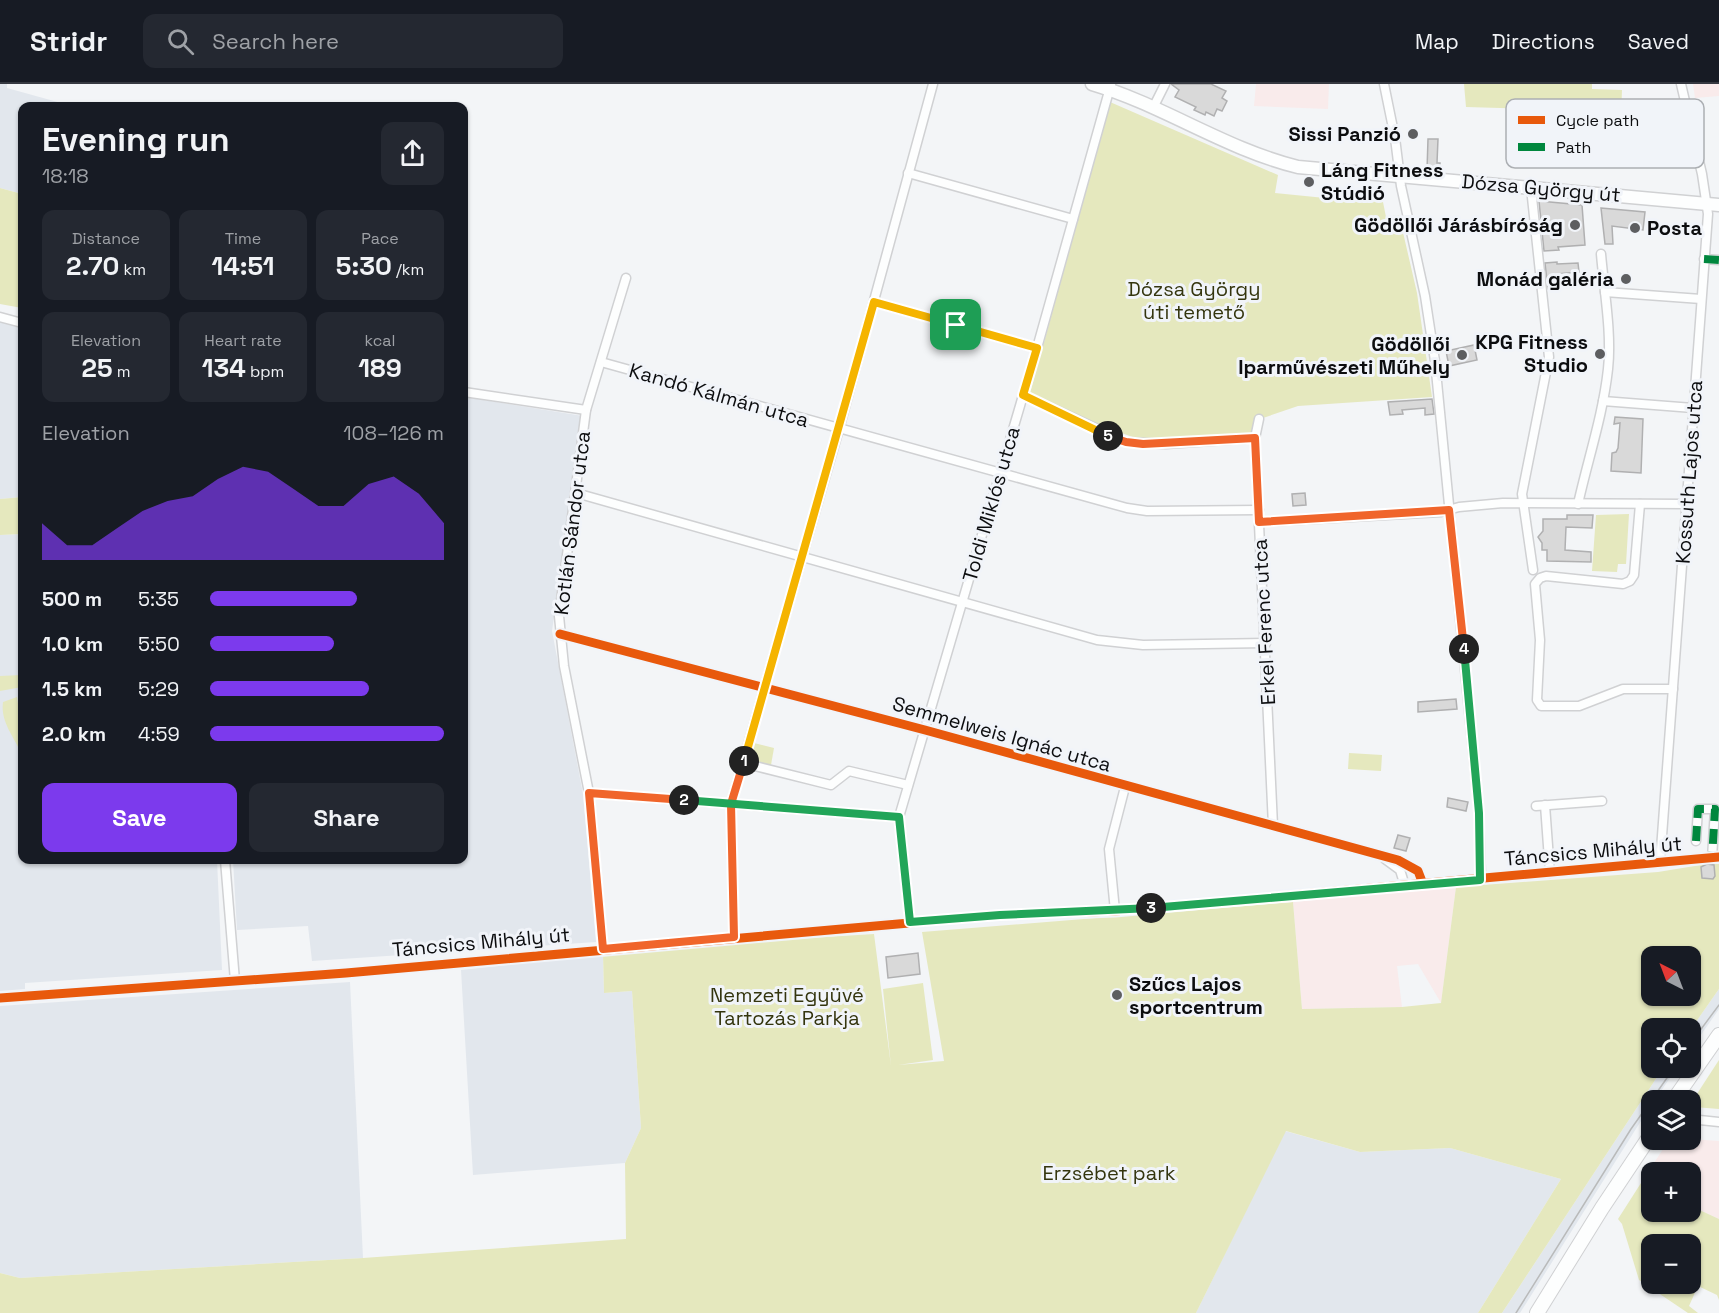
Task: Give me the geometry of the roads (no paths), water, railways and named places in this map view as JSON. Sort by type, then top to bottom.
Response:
[{"type":"main road","name":"Dózsa György út","points":[[1092,84],[1110,87],[1259,156],[1285,164],[1317,170],[1713,204]]},
{"type":"main road","points":[[1681,1090],[1719,1035]]},
{"type":"main road","points":[[1537,1313],[1641,1150]]},
{"type":"street","points":[[734,937],[731,804],[839,429],[933,84]]},
{"type":"street","points":[[1154,106],[1165,84]]},
{"type":"street","points":[[1384,84],[1425,296],[1435,361],[1479,813],[1480,880]]},
{"type":"street","name":"Kossuth Lajos utca","points":[[1681,84],[1685,99]]},
{"type":"street","name":"Toldi Miklós utca","points":[[910,922],[899,817],[964,602],[1110,87]]},
{"type":"street","name":"Kossuth Lajos utca","points":[[1660,863],[1704,259],[1713,204],[1703,168]]},
{"type":"street","points":[[908,173],[1073,219]]},
{"type":"street","points":[[1531,188],[1549,357],[1531,441],[1523,503],[1533,570]]},
{"type":"street","points":[[1578,504],[1609,367],[1601,254]]},
{"type":"street","points":[[1704,259],[1719,260]]},
{"type":"street","name":"Kotlán Sándor utca","points":[[603,949],[589,793],[560,634],[560,607],[586,410],[626,278]]},
{"type":"street","points":[[1605,292],[1701,299]]},
{"type":"street","points":[[874,302],[1037,348]]},
{"type":"street","points":[[0,317],[18,321]]},
{"type":"street","name":"Kandó Kálmán utca","points":[[601,362],[999,474],[1136,510],[1259,510]]},
{"type":"street","points":[[468,393],[586,410]]},
{"type":"street","points":[[1023,395],[1126,442],[1166,444],[1255,438]]},
{"type":"street","points":[[1603,401],[1693,408]]},
{"type":"street","name":"Erkel Ferenc utca","points":[[1259,419],[1255,438],[1274,826]]},
{"type":"street","points":[[576,493],[1097,639],[1122,644],[1266,643]]},
{"type":"street","points":[[1259,522],[1523,503],[1686,504]]},
{"type":"street","points":[[1640,504],[1634,575],[1630,582],[1623,584],[1546,576],[1540,578],[1535,584],[1540,640],[1537,700],[1540,706],[1579,706],[1619,689],[1673,689]]},
{"type":"street","name":"Semmelweis Ignác utca","points":[[560,634],[925,730],[1125,787],[1398,860],[1415,868],[1421,875],[1423,884]]},
{"type":"street","points":[[743,763],[831,785],[849,771],[908,785]]},
{"type":"street","points":[[1115,911],[1109,849],[1125,787]]},
{"type":"street","points":[[589,793],[899,817]]},
{"type":"street","points":[[1536,806],[1602,801]]},
{"type":"street","name":"Táncsics Mihály út","points":[[1545,805],[1550,873]]},
{"type":"street","points":[[1696,841],[1698,809],[1715,810],[1716,858]]},
{"type":"street","name":"Semmelweis Ignác utca","points":[[1380,856],[1400,870],[1405,886]]},
{"type":"street","name":"Táncsics Mihály út","points":[[0,998],[235,981],[910,922],[1000,915],[1115,911],[1716,858]]},
{"type":"street","points":[[225,864],[235,981]]},
{"type":"street","points":[[1701,1120],[1719,1122]]},
{"type":"tram line","points":[[1701,1029],[1719,1005]]},
{"type":"tram line","points":[[1516,1313],[1631,1129],[1667,1078]]},
{"type":"place","name":"Sissi Panzió","points":[[1413,134]]},
{"type":"place","name":"Láng Fitness Stúdió","points":[[1309,182]]},
{"type":"place","name":"Gödöllői Járásbíróság","points":[[1575,225]]},
{"type":"place","name":"Posta","points":[[1635,228]]},
{"type":"place","name":"Monád galéria","points":[[1626,279]]},
{"type":"place","name":"KPG Fitness Studio","points":[[1600,354]]},
{"type":"place","name":"Gödöllői Iparművészeti Műhely","points":[[1462,355]]},
{"type":"place","name":"Szűcs Lajos sportcentrum","points":[[1117,995]]},
{"type":"park label","name":"Dózsa György úti temető","points":[[1194,300]]},
{"type":"park label","name":"Nemzeti Együvé Tartozás Parkja","points":[[787,1006]]},
{"type":"park label","name":"Erzsébet park","points":[[1109,1173]]}]
